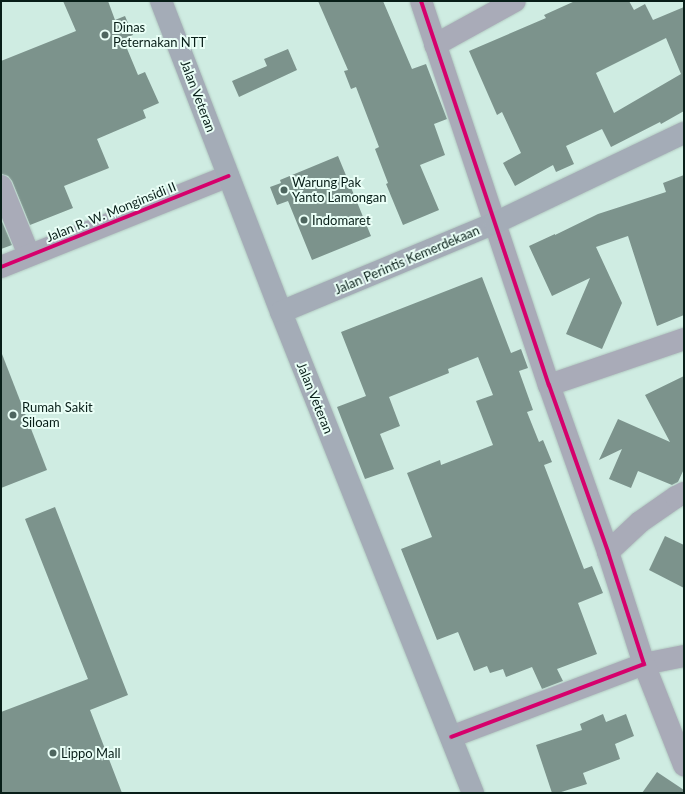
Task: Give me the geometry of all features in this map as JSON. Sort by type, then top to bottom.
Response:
[{"type":"main road","name":"Jalan Veteran","points":[[161,1],[281,312],[452,737],[473,793]]},
{"type":"main road","name":"Jalan Perintis Kemerdekaan","points":[[281,312],[496,223],[684,133]]},
{"type":"street","points":[[420,1],[496,223],[549,385],[608,552],[644,664],[684,765]]},
{"type":"street","points":[[434,44],[515,1]]},
{"type":"street","name":"Jalan R. W. Monginsidi II","points":[[1,267],[228,176]]},
{"type":"street","points":[[1,186],[29,255]]},
{"type":"street","points":[[549,385],[684,340]]},
{"type":"street","points":[[608,552],[640,522],[676,496],[684,493]]},
{"type":"street","points":[[452,737],[644,664],[684,656]]},
{"type":"building","points":[[63,1],[108,1],[115,20],[125,16],[133,35],[123,39],[138,75],[145,72],[159,103],[143,110],[146,118],[97,139],[109,168],[64,186],[73,208],[30,225],[12,181],[8,176],[1,174],[1,61],[76,31]]},
{"type":"building","points":[[318,1],[383,1],[412,69],[426,64],[447,119],[434,124],[445,155],[420,165],[439,210],[403,225],[386,184],[388,183],[375,149],[379,147],[356,87],[351,89],[344,71],[348,70]]},
{"type":"building","points":[[575,1],[629,1],[634,10],[645,4],[653,20],[684,7],[684,111],[661,124],[660,122],[611,147],[602,129],[566,146],[574,164],[556,172],[553,165],[515,186],[503,163],[521,153],[502,112],[497,115],[469,51],[546,18],[544,15]],"holes":[[[666,38],[681,74],[614,113],[596,73]]]},
{"type":"building","points":[[288,49],[297,70],[239,97],[232,81],[267,66],[264,59]]},
{"type":"building","points":[[338,156],[371,236],[312,260],[288,201],[277,205],[270,187],[281,183],[280,180]]},
{"type":"building","points":[[684,175],[684,315],[657,326],[628,236],[596,247],[622,303],[602,349],[566,334],[590,278],[552,296],[529,246],[598,214],[666,192],[663,183]]},
{"type":"building","points":[[1,219],[12,245],[1,249]]},
{"type":"building","points":[[482,277],[511,353],[521,349],[528,368],[519,371],[533,410],[527,412],[539,442],[543,440],[552,462],[544,465],[584,569],[592,566],[603,593],[578,603],[597,654],[557,669],[563,681],[542,689],[532,667],[506,677],[503,669],[490,673],[487,666],[474,671],[458,632],[437,640],[401,549],[432,537],[407,473],[440,460],[441,465],[493,445],[476,401],[493,395],[478,357],[448,369],[449,373],[389,397],[400,426],[380,434],[394,469],[365,479],[337,407],[366,396],[341,332]]},
{"type":"building","name":"Rumah Sakit Siloam","points":[[2,354],[47,470],[1,488],[1,355]]},
{"type":"building","points":[[684,376],[684,469],[678,482],[672,485],[638,471],[631,488],[609,479],[622,449],[599,460],[618,419],[670,442],[645,395]]},
{"type":"building","points":[[55,507],[128,695],[90,710],[122,793],[1,793],[1,712],[88,679],[25,519]]},
{"type":"building","points":[[665,536],[684,545],[684,588],[649,570]]},
{"type":"building","points":[[603,714],[606,722],[626,714],[634,736],[615,744],[620,759],[583,773],[587,784],[558,793],[552,793],[536,745],[582,730],[580,724]]},
{"type":"building","points":[[657,772],[684,790],[684,793],[642,793]]},
{"type":"cycle path","points":[[421,1],[549,385],[608,552],[644,664],[451,737]]},
{"type":"cycle path","points":[[1,267],[228,176]]},
{"type":"place","name":"Dinas Peternakan NTT","points":[[105,35]]},
{"type":"place","name":"Warung Pak Yanto Lamongan","points":[[284,190]]},
{"type":"place","name":"Indomaret","points":[[304,220]]},
{"type":"place","name":"Rumah Sakit Siloam","points":[[13,415]]},
{"type":"place","name":"Lippo Mall","points":[[53,753]]}]
